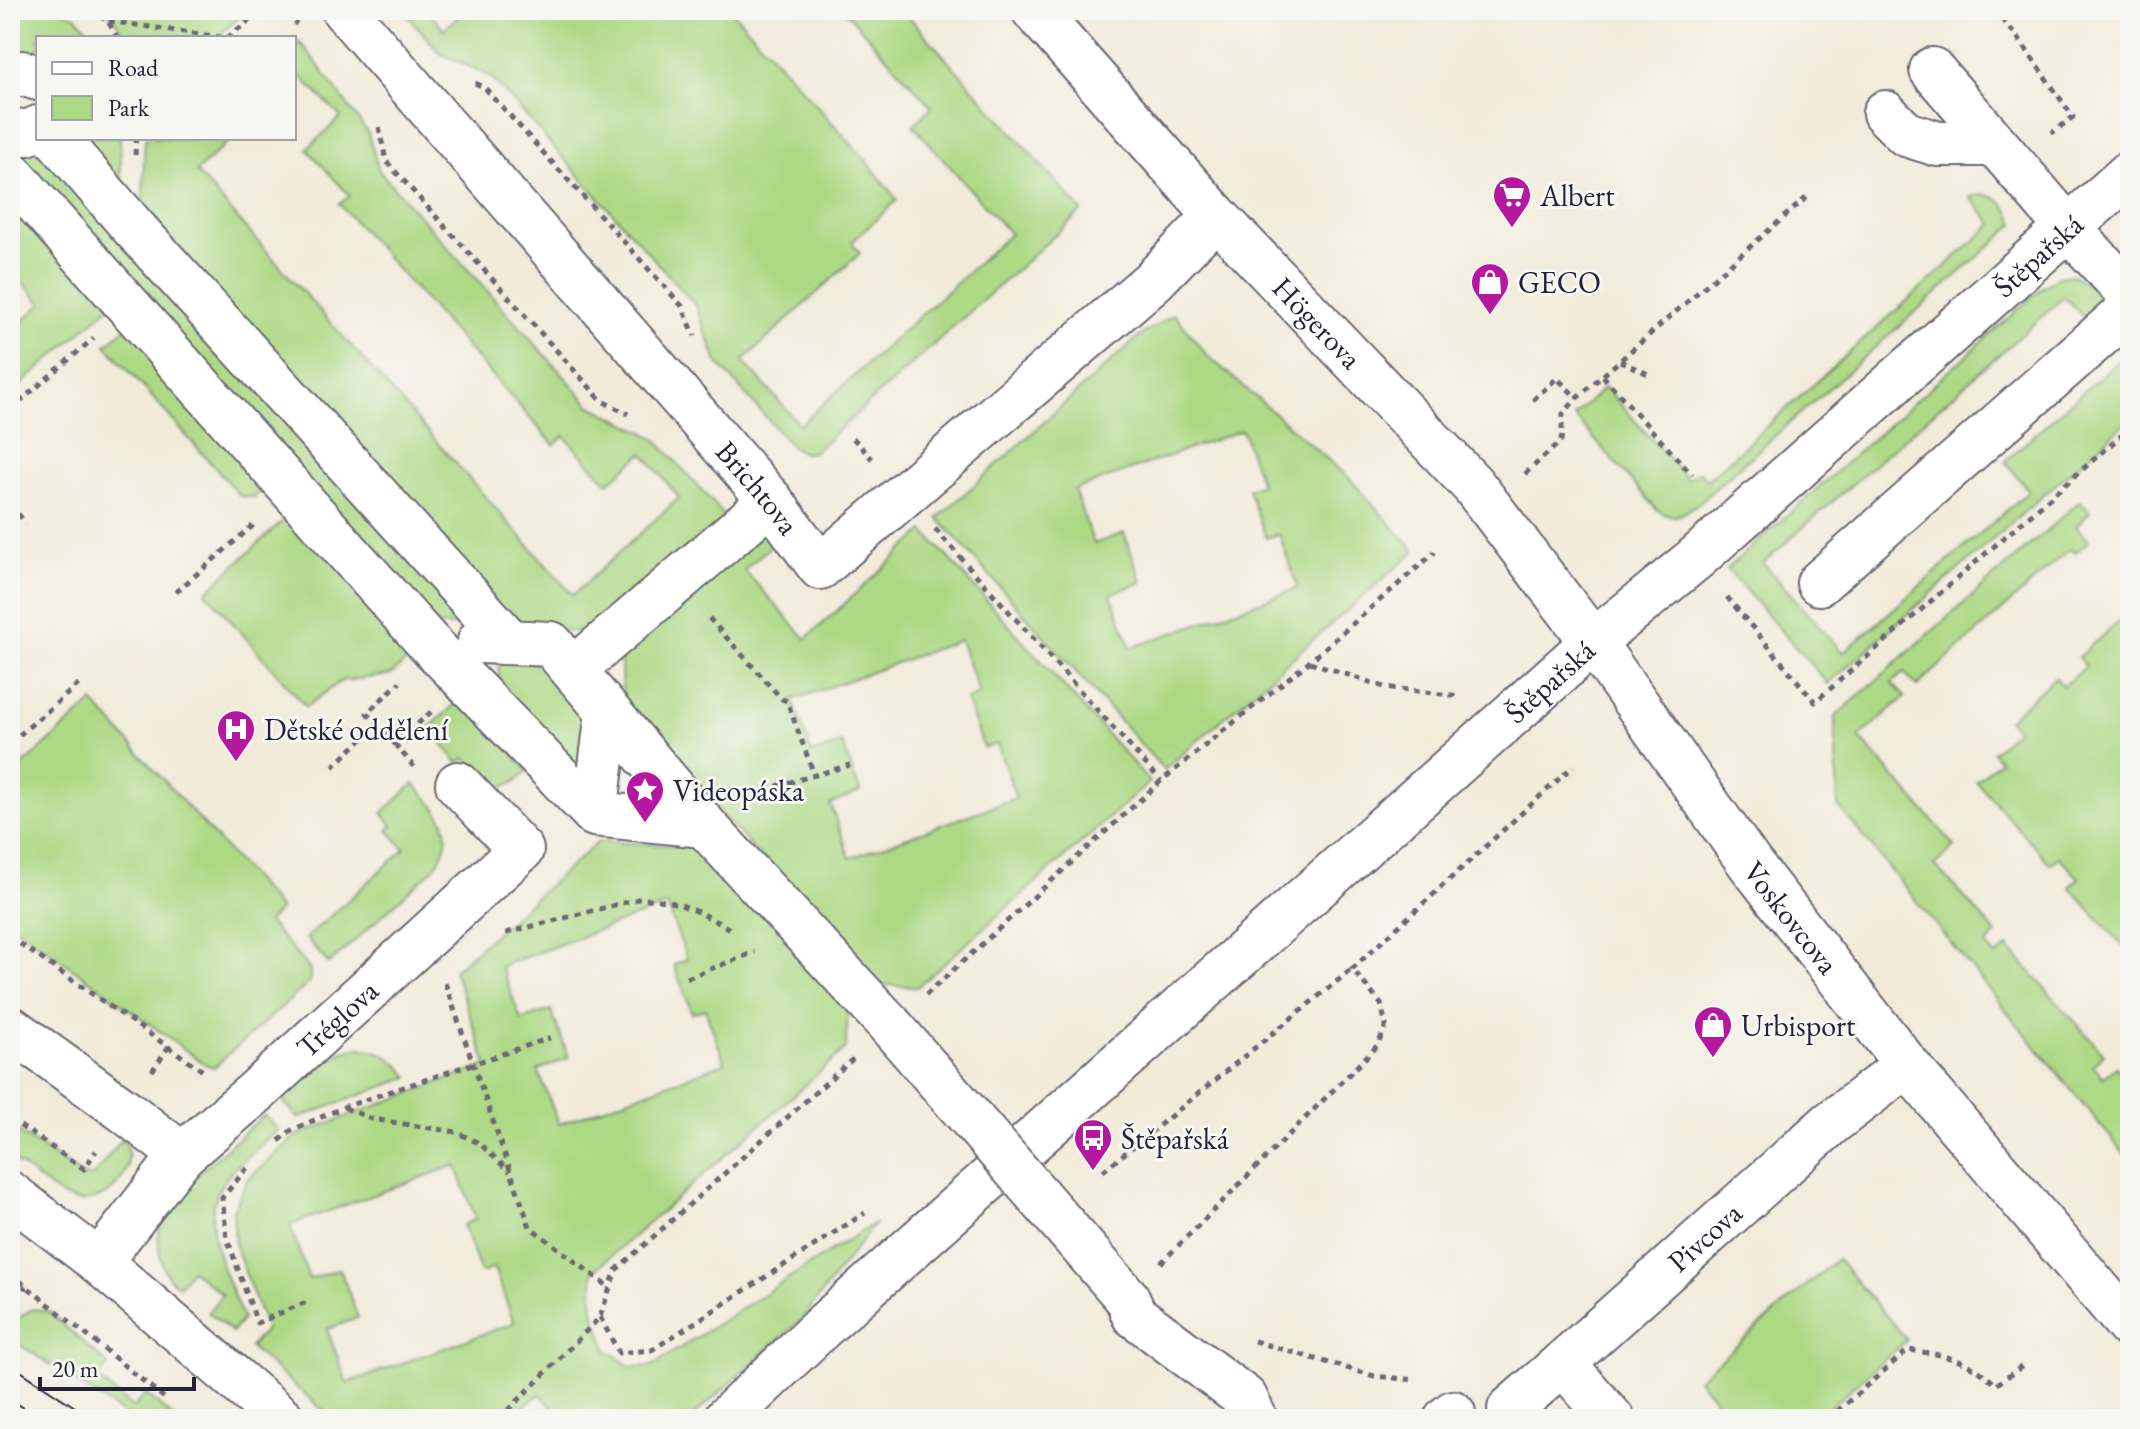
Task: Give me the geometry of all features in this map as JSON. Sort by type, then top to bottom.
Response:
[{"type":"street","name":"Brichtova","points":[[344,10],[771,501],[820,567],[1154,280],[1216,216]]},
{"type":"street","name":"Högerova","points":[[1034,10],[1216,216],[1473,485],[1593,642]]},
{"type":"street","points":[[1932,70],[2067,227],[2130,294]]},
{"type":"street","points":[[10,76],[22,73],[36,77]]},
{"type":"street","points":[[1885,113],[1906,134],[1938,144],[1994,144]]},
{"type":"street","points":[[10,130],[27,133],[36,129]]},
{"type":"street","points":[[58,140],[509,641]]},
{"type":"street","points":[[10,173],[430,645],[595,814],[698,817]]},
{"type":"street","name":"Štěpařská","points":[[726,1419],[821,1328],[1593,642],[1706,549],[2130,173]]},
{"type":"street","points":[[1819,583],[2130,309]]},
{"type":"street","points":[[573,670],[771,501]]},
{"type":"street","points":[[430,645],[509,641],[551,644],[698,817],[787,940],[889,1024],[1127,1298],[1134,1315],[1245,1398],[1255,1419]]},
{"type":"street","name":"Voskovcova","points":[[1593,642],[1751,865],[1907,1065],[2130,1327]]},
{"type":"street","points":[[595,814],[608,712]]},
{"type":"street","name":"Tréglova","points":[[99,1262],[182,1155],[257,1091],[521,850],[440,780]]},
{"type":"street","points":[[10,1028],[182,1155]]},
{"type":"street","name":"Pivcova","points":[[1510,1409],[1831,1123],[1907,1065]]},
{"type":"street","points":[[10,1194],[99,1262],[282,1419]]},
{"type":"street","points":[[1563,1363],[1612,1419]]},
{"type":"path","points":[[89,10],[108,21],[213,36]]},
{"type":"path","points":[[106,10],[116,36]]},
{"type":"path","points":[[230,36],[262,10]]},
{"type":"path","points":[[274,10],[297,24],[307,35]]},
{"type":"path","points":[[1994,10],[2016,35],[2073,117],[2042,141]]},
{"type":"path","points":[[377,113],[386,161],[602,401],[638,420]]},
{"type":"path","points":[[1520,478],[1561,441],[1563,414],[1577,398],[1807,197]]},
{"type":"path","points":[[1620,361],[1648,374]]},
{"type":"path","points":[[1603,376],[1692,475]]},
{"type":"path","points":[[1533,400],[1557,378],[1577,398]]},
{"type":"path","points":[[1726,595],[1815,702],[2130,428]]},
{"type":"path","points":[[853,438],[1161,781]]},
{"type":"path","points":[[176,592],[292,490]]},
{"type":"path","points":[[10,505],[26,523]]},
{"type":"path","points":[[500,1419],[600,1317],[616,1270],[1161,781],[1310,661],[1435,552]]},
{"type":"path","points":[[676,582],[787,701],[815,777]]},
{"type":"path","points":[[430,645],[367,713],[395,744],[440,780]]},
{"type":"path","points":[[1310,661],[1384,687],[1469,697]]},
{"type":"path","points":[[395,744],[466,680]]},
{"type":"path","points":[[10,743],[80,683]]},
{"type":"path","points":[[333,767],[378,724]]},
{"type":"path","points":[[698,817],[850,765]]},
{"type":"path","points":[[1103,1171],[1352,969],[1573,766]]},
{"type":"path","points":[[494,935],[638,899],[659,898],[683,904],[743,937],[787,940]]},
{"type":"path","points":[[10,937],[212,1077]]},
{"type":"path","points":[[687,978],[787,940]]},
{"type":"path","points":[[1127,1298],[1378,1045],[1386,1025],[1381,1004],[1352,969]]},
{"type":"path","points":[[444,981],[530,1227],[610,1288]]},
{"type":"path","points":[[269,1150],[292,1130],[344,1107],[550,1038]]},
{"type":"path","points":[[344,1107],[372,1119],[456,1132],[479,1143],[511,1173]]},
{"type":"path","points":[[10,1119],[84,1169],[102,1143]]},
{"type":"path","points":[[257,1160],[245,1169],[222,1198],[227,1238],[257,1323],[309,1301]]},
{"type":"path","points":[[600,1317],[619,1353],[652,1350],[865,1213]]},
{"type":"path","points":[[10,1273],[168,1401]]},
{"type":"path","points":[[10,1309],[26,1286]]},
{"type":"path","points":[[1245,1339],[1374,1376],[1416,1381],[1450,1416]]},
{"type":"path","points":[[1828,1419],[1908,1350],[1942,1354],[1982,1370],[1996,1385],[2025,1364]]},
{"type":"green space","points":[[10,10],[58,10],[76,16],[93,36],[36,36],[36,65],[10,62]]},
{"type":"green space","points":[[104,10],[157,10],[162,15],[169,10],[248,10],[218,36],[125,36]]},
{"type":"green space","points":[[403,10],[427,10],[444,29],[466,10],[731,10],[870,165],[897,200],[852,242],[860,253],[743,361],[800,425],[1010,234],[913,125],[932,107],[844,10],[903,10],[1082,211],[814,452],[804,453],[792,447],[717,362],[696,306],[491,77],[440,53]]},
{"type":"green space","points":[[296,40],[368,133],[379,171],[591,406],[654,437],[731,523],[607,633],[510,628],[142,219],[145,140],[230,140],[196,172],[573,595],[679,498],[643,453],[608,483],[564,436],[554,445],[339,204],[350,196],[307,149],[341,117],[300,76],[296,79]]},
{"type":"green space","points":[[47,140],[483,627],[431,625],[10,156]]},
{"type":"green space","points":[[76,140],[120,140],[121,193]]},
{"type":"green space","points":[[10,185],[115,302],[10,394],[10,332],[42,304],[10,268],[10,251],[13,248],[10,244]]},
{"type":"green space","points":[[1983,194],[2004,204],[2015,224],[1685,513],[1669,516],[1657,510],[1574,416],[1605,387],[1687,479],[1699,471],[1707,480],[1993,224],[1970,197]]},
{"type":"green space","points":[[2072,275],[2096,295],[2097,308],[2089,323],[2064,297],[1763,563],[1843,653],[2029,491],[2005,461],[2130,350],[2130,419],[1828,684],[1727,569],[2042,288],[2058,277]]},
{"type":"green space","points":[[1174,314],[1207,355],[1349,478],[1415,551],[1164,770],[938,518],[1137,338]],"holes":[[[1242,430],[1261,484],[1248,489],[1266,538],[1279,534],[1298,588],[1131,648],[1111,594],[1142,582],[1124,533],[1094,544],[1074,490]]]},
{"type":"green space","points":[[132,322],[275,479],[254,497],[240,496],[106,345]]},
{"type":"green space","points":[[2080,501],[2090,512],[2076,526],[2089,541],[2075,553],[2070,549],[1917,686],[1904,672],[1892,683],[1905,697],[1859,737],[1955,846],[1935,865],[1997,934],[1986,945],[1996,957],[2008,947],[2104,1054],[2093,1065],[2103,1077],[2116,1067],[2130,1083],[2130,1161],[1838,806],[1835,717]]},
{"type":"green space","points":[[299,506],[424,645],[391,675],[341,681],[306,707],[206,592]]},
{"type":"green space","points":[[761,524],[776,541],[744,570],[806,639],[924,531],[1150,782],[917,987],[874,984],[623,703],[620,649]],"holes":[[[960,640],[979,694],[966,699],[984,748],[997,744],[1016,798],[850,858],[830,804],[860,792],[842,743],[812,754],[793,700]]]},
{"type":"green space","points":[[2130,607],[2130,954],[2070,887],[2079,878],[2059,857],[2050,864],[1976,781],[2000,761],[1992,752],[2017,730],[2008,720],[2055,677],[2063,686],[2086,666],[2078,657],[2128,613]]},
{"type":"green space","points":[[498,657],[540,663],[585,713],[591,763],[556,763],[500,696]]},
{"type":"green space","points":[[463,697],[528,771],[512,784],[497,788],[465,758],[458,763],[429,728]]},
{"type":"green space","points":[[93,702],[280,909],[268,922],[310,970],[310,982],[214,1067],[205,1064],[10,923],[10,777]]},
{"type":"green space","points":[[414,784],[444,822],[446,843],[442,855],[434,868],[329,964],[306,938],[405,849],[388,830],[393,826],[382,813]]},
{"type":"green space","points":[[599,841],[709,848],[848,1005],[846,1049],[593,1272],[593,1310],[607,1350],[631,1367],[652,1366],[876,1222],[802,1319],[690,1419],[563,1419],[540,1394],[508,1419],[333,1419],[250,1347],[266,1329],[235,1245],[233,1211],[248,1179],[297,1135],[487,1065],[454,970]],"holes":[[[667,905],[687,959],[674,965],[692,1013],[705,1009],[725,1063],[559,1124],[538,1070],[569,1058],[551,1010],[521,1020],[501,966]],[[456,1165],[476,1219],[463,1225],[481,1273],[494,1268],[514,1323],[347,1383],[327,1329],[358,1318],[340,1269],[309,1279],[290,1225]]]},
{"type":"green space","points":[[360,1048],[388,1057],[409,1077],[298,1118],[282,1100],[327,1061]]},
{"type":"green space","points":[[264,1115],[278,1130],[227,1177],[217,1193],[213,1211],[216,1248],[243,1319],[232,1332],[208,1312],[222,1294],[191,1270],[179,1286],[166,1272],[160,1253],[160,1222],[173,1196]]},
{"type":"green space","points":[[10,1126],[85,1177],[93,1176],[123,1138],[128,1151],[128,1164],[115,1187],[104,1195],[92,1200],[66,1198],[10,1157]]},
{"type":"green space","points":[[1837,1259],[1907,1340],[1816,1419],[1732,1419],[1698,1379]]},
{"type":"green space","points":[[34,1309],[49,1312],[108,1365],[98,1379],[133,1408],[146,1394],[175,1419],[131,1419],[10,1338],[18,1320]]},
{"type":"tram line","points":[[10,1364],[93,1419]]},
{"type":"tram line","points":[[10,1399],[41,1419]]},
{"type":"place","name":"Albert","points":[[1512,229]]},
{"type":"place","name":"GECO","points":[[1490,316]]},
{"type":"place","name":"Dětské oddělení","points":[[236,763]]},
{"type":"place","name":"Videopáska","points":[[645,824]]},
{"type":"place","name":"Urbisport","points":[[1713,1059]]},
{"type":"place","name":"Štěpařská","points":[[1093,1172]]}]
